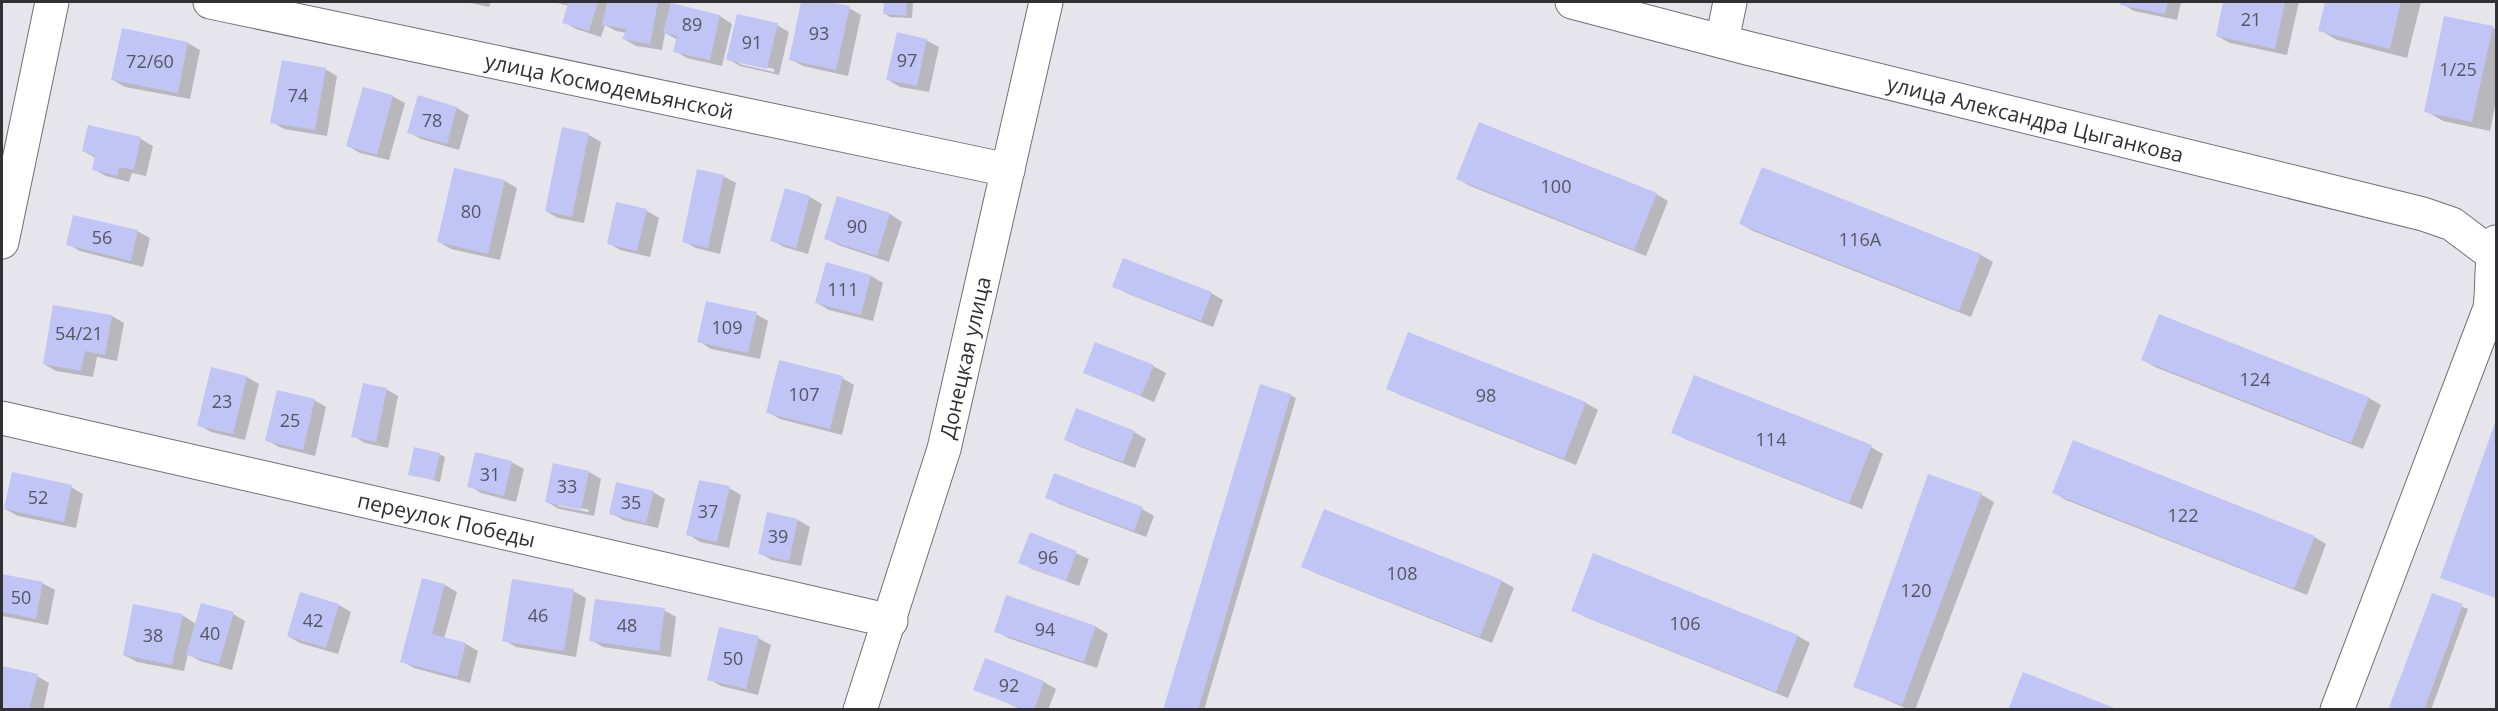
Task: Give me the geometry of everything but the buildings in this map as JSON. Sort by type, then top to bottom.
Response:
[{"type":"street","points":[[2,242],[52,2]]},
{"type":"street","name":"улица Космодемьянской","points":[[210,2],[1008,170]]},
{"type":"street","name":"Донецкая улица","points":[[860,710],[891,621],[944,449],[1046,2]]},
{"type":"street","name":"улица Александра Цыганкова","points":[[1572,2],[2423,214],[2452,224],[2494,248]]},
{"type":"street","points":[[1722,41],[1730,2]]},
{"type":"street","points":[[2337,710],[2490,308],[2494,248]]},
{"type":"street","name":"переулок Победы","points":[[2,418],[891,621]]}]
